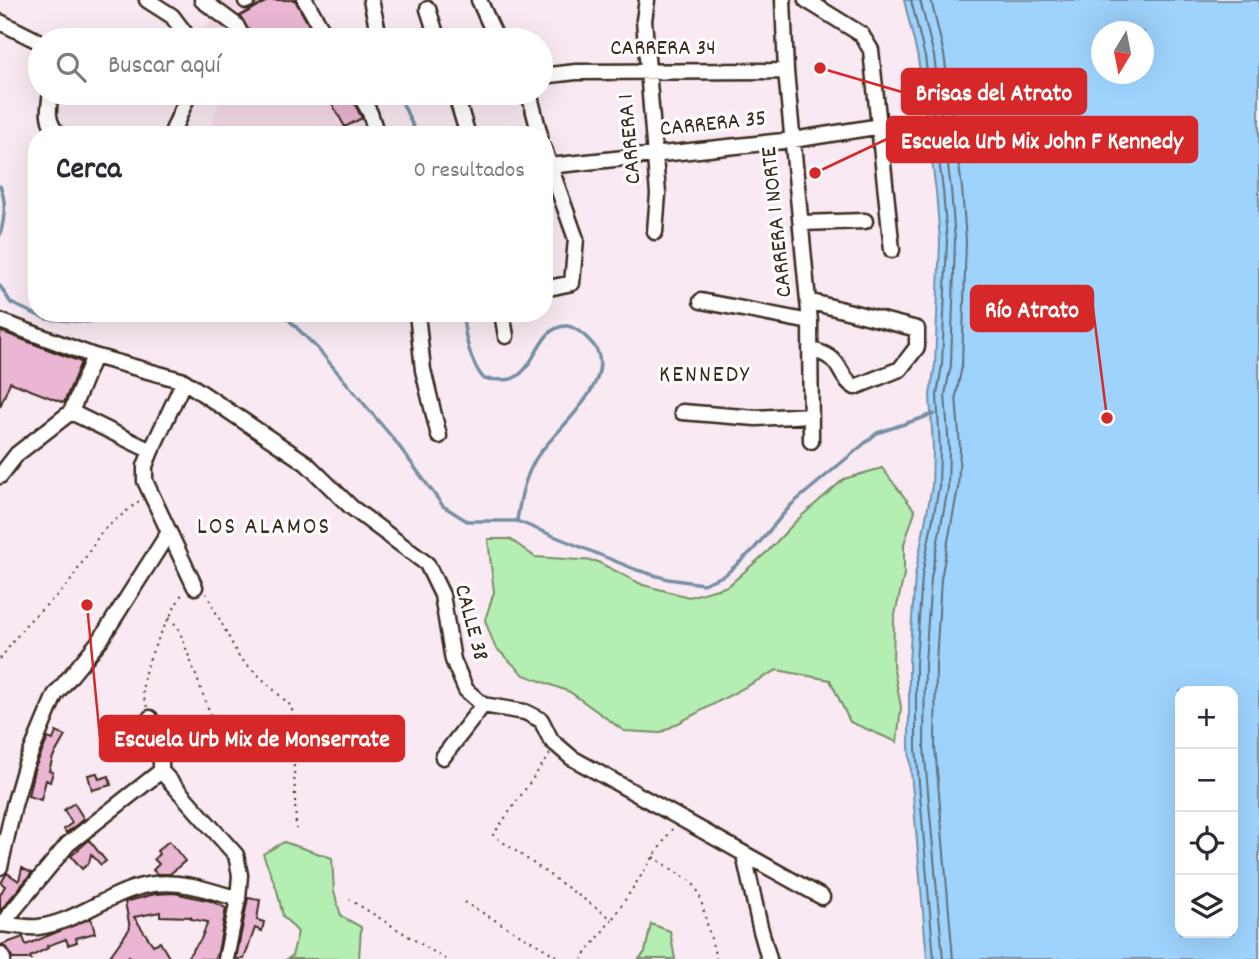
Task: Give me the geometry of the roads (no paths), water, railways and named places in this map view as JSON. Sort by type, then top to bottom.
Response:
[{"type":"street","points":[[202,0],[238,28]]},
{"type":"street","points":[[304,0],[321,28]]},
{"type":"street","points":[[371,0],[377,28]]},
{"type":"street","points":[[479,0],[492,28]]},
{"type":"street","name":"CARRERA 1","points":[[647,0],[645,20],[658,194],[655,232]]},
{"type":"street","name":"CARRERA 1 NORTE","points":[[783,0],[786,71],[810,322],[811,440]]},
{"type":"street","points":[[806,0],[861,34],[872,50],[892,250]]},
{"type":"street","points":[[151,1],[172,16],[181,28]]},
{"type":"street","points":[[428,9],[434,28]]},
{"type":"street","points":[[0,22],[28,36]]},
{"type":"street","name":"CARRERA 34","points":[[553,75],[576,72],[786,71]]},
{"type":"street","points":[[50,105],[51,126]]},
{"type":"street","points":[[176,126],[184,105]]},
{"type":"street","points":[[366,105],[374,126]]},
{"type":"street","points":[[459,105],[465,126]]},
{"type":"street","points":[[532,105],[538,126]]},
{"type":"street","name":"CARRERA 35","points":[[553,166],[793,140],[881,127]]},
{"type":"street","points":[[553,177],[576,239],[572,283],[553,287]]},
{"type":"street","points":[[801,223],[865,221]]},
{"type":"street","points":[[701,301],[810,322]]},
{"type":"street","points":[[808,301],[917,330],[917,348],[900,369],[855,387],[851,386],[836,361],[824,353],[811,350]]},
{"type":"street","name":"CALLE 38","points":[[0,321],[94,356],[184,381],[306,463],[351,507],[427,564],[442,595],[453,660],[466,690],[483,705]]},
{"type":"street","points":[[418,322],[422,370],[439,436]]},
{"type":"street","points":[[504,322],[506,336]]},
{"type":"street","points":[[0,476],[17,454],[71,412],[94,356]]},
{"type":"street","points":[[184,381],[145,466],[145,481],[195,587]]},
{"type":"street","points":[[71,412],[151,451]]},
{"type":"street","points":[[682,412],[756,418],[811,415]]},
{"type":"street","points":[[0,867],[25,767],[55,695],[101,639],[169,532]]},
{"type":"street","points":[[443,757],[483,705],[525,712],[541,720],[551,740],[572,758],[822,897]]},
{"type":"street","points":[[150,718],[161,752],[161,771],[236,855],[240,876],[238,899],[226,959]]},
{"type":"street","points":[[1,924],[68,844],[161,771]]},
{"type":"street","points":[[744,855],[769,959]]},
{"type":"street","points":[[1,924],[36,928],[56,923],[131,888],[156,883],[198,887],[238,899]]},
{"type":"street","points":[[0,954],[3,959]]},
{"type":"water","points":[[904,0],[1259,0],[1259,959],[927,959],[909,748],[909,662],[915,576],[932,486],[930,395],[935,365],[940,241],[918,58]]},
{"type":"waterway","points":[[403,105],[413,126]]},
{"type":"waterway","points":[[0,186],[4,198],[0,235]]},
{"type":"waterway","points":[[0,286],[11,303],[28,311]]},
{"type":"waterway","points":[[291,322],[318,349],[396,442],[443,506],[467,521],[517,521],[637,570],[668,579],[703,584],[725,575],[753,550],[792,504],[877,433],[934,414]]},
{"type":"waterway","points":[[464,322],[469,348],[484,379],[508,380],[519,375],[543,340],[557,328],[567,326],[576,330],[589,340],[599,354],[599,370],[583,403],[531,467],[517,521]]},
{"type":"place","name":"Brisas del Atrato","points":[[820,68]]},
{"type":"place","name":"Escuela Urb Mix John F Kennedy","points":[[815,173]]},
{"type":"place","name":"Río Atrato","points":[[1107,418]]},
{"type":"place","name":"Escuela Urb Mix de Monserrate","points":[[87,605]]},
{"type":"district","name":"KENNEDY","points":[[705,376]]},
{"type":"district","name":"LOS ALAMOS","points":[[264,528]]}]
